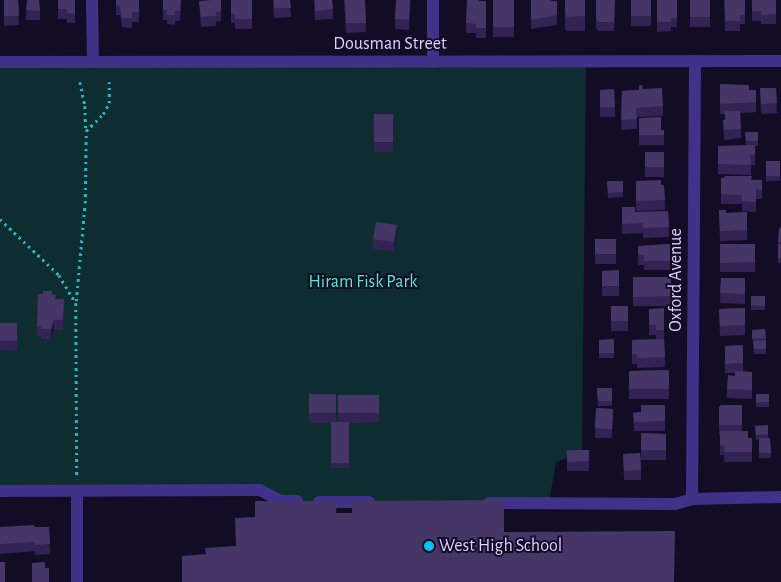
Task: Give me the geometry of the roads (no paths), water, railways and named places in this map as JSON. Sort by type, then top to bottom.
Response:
[{"type":"street","points":[[92,0],[93,62]]},
{"type":"street","points":[[433,0],[433,62]]},
{"type":"street","name":"Oxford Avenue","points":[[692,499],[694,61]]},
{"type":"street","name":"Dousman Street","points":[[0,62],[781,61]]},
{"type":"street","points":[[0,491],[260,490],[281,501],[380,502]]},
{"type":"street","points":[[77,582],[78,491]]},
{"type":"street","points":[[480,503],[675,504],[692,499],[781,497]]},
{"type":"place","name":"West High School","points":[[429,546]]},
{"type":"park label","name":"Hiram Fisk Park","points":[[363,282]]}]
